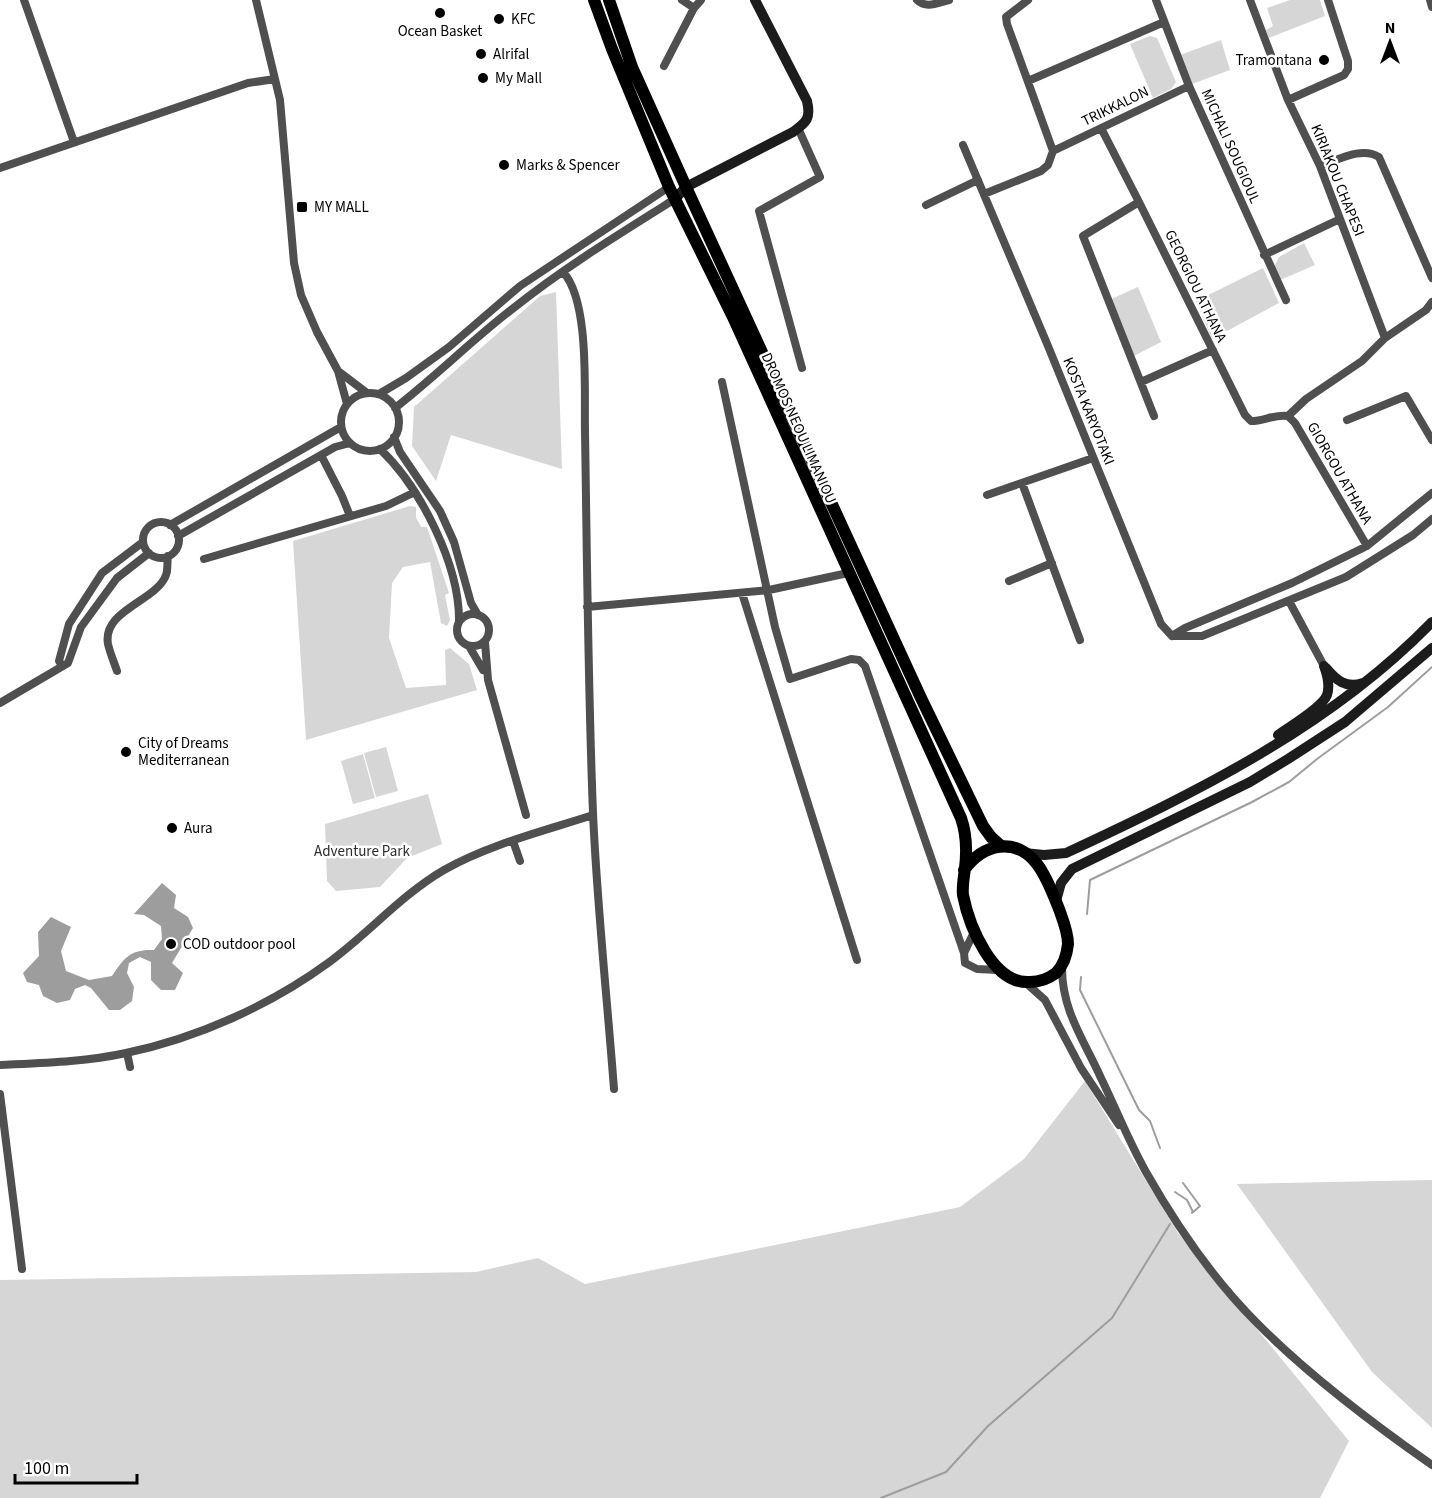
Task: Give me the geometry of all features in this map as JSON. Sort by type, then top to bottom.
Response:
[{"type":"main road","name":"DROMOS NEOU LIMANIOU","points":[[594,0],[669,187],[733,317],[961,818],[966,832],[964,870]]},
{"type":"main road","name":"DROMOS NEOU LIMANIOU","points":[[609,0],[633,67],[686,186],[921,698],[983,826],[1001,846]]},
{"type":"main road","points":[[675,199],[686,186],[806,122],[810,112],[807,101],[755,0]]},
{"type":"main road","points":[[669,187],[686,186]]},
{"type":"main road","points":[[1024,853],[1035,861],[1042,871],[1063,918],[1068,944],[1062,967],[1046,979],[1025,983],[1011,979],[998,970],[975,930],[963,892],[964,870],[973,858],[983,851],[1001,846],[1024,853],[1044,855],[1066,853],[1230,773],[1318,717],[1369,681],[1432,622]]},
{"type":"main road","points":[[1056,901],[1061,883],[1072,869],[1250,782],[1288,759],[1346,722],[1432,648]]},
{"type":"main road","points":[[1324,666],[1334,678],[1345,685],[1358,685],[1369,681]]},
{"type":"main road","points":[[1230,773],[1316,708],[1326,697],[1327,677],[1324,666]]},
{"type":"street","points":[[24,0],[74,142]]},
{"type":"street","points":[[256,0],[280,100],[294,263],[302,295],[313,323],[338,371],[347,404]]},
{"type":"street","points":[[682,0],[694,8]]},
{"type":"street","points":[[664,66],[694,8],[701,0]]},
{"type":"street","points":[[919,2],[929,6],[949,0]]},
{"type":"street","points":[[984,194],[1041,171],[1048,165],[1053,151],[1007,24],[1006,17],[1028,0]]},
{"type":"street","name":"MICHALI SOUGIOUL","points":[[1156,0],[1189,86],[1286,300]]},
{"type":"street","name":"KIRIAKOU CHAPESI","points":[[1250,0],[1288,100],[1320,166],[1385,338]]},
{"type":"street","points":[[1288,100],[1344,75],[1348,69],[1348,61],[1328,0]]},
{"type":"street","points":[[1430,0],[1432,7]]},
{"type":"street","points":[[1028,81],[1164,22]]},
{"type":"street","points":[[0,168],[248,83],[275,79]]},
{"type":"street","name":"TRIKKALON","points":[[1053,151],[1189,86]]},
{"type":"street","points":[[798,128],[820,177],[759,211],[802,368]]},
{"type":"street","name":"GEORGIOU ATHANA","points":[[1101,128],[1245,415],[1251,421],[1261,421],[1280,415],[1288,417]]},
{"type":"street","name":"KOSTA KARYOTAKI","points":[[963,145],[1044,336],[1161,624],[1172,636]]},
{"type":"street","points":[[1320,166],[1364,152],[1379,157],[1432,278]]},
{"type":"street","points":[[926,205],[978,180]]},
{"type":"street","points":[[379,394],[406,378],[448,347],[528,280],[669,187]]},
{"type":"street","points":[[395,408],[511,310],[563,272],[675,199]]},
{"type":"street","points":[[1139,202],[1083,236],[1154,416]]},
{"type":"street","points":[[1264,255],[1340,219]]},
{"type":"street","points":[[563,272],[568,277],[575,296],[583,343],[593,815],[614,1089]]},
{"type":"street","points":[[1288,417],[1305,399],[1362,361],[1385,338],[1426,310],[1432,302]]},
{"type":"street","points":[[1141,382],[1213,350]]},
{"type":"street","points":[[338,371],[367,393]]},
{"type":"street","points":[[722,382],[769,590],[775,627],[790,679],[851,659],[859,660],[865,666],[964,953],[965,963],[977,969],[998,970]]},
{"type":"street","points":[[178,536],[335,447],[350,443],[367,450],[380,449],[394,437],[399,421],[395,408],[389,400],[379,394],[367,393],[356,396],[347,404],[342,415],[342,427],[350,443]]},
{"type":"street","points":[[1347,420],[1406,396],[1432,440]]},
{"type":"street","name":"GIORGOU ATHANA","points":[[1288,417],[1295,423],[1366,546]]},
{"type":"street","points":[[170,525],[342,427]]},
{"type":"street","points":[[394,437],[400,452],[440,511],[454,542],[471,603],[478,615],[485,619],[489,626],[489,634],[485,642],[488,680]]},
{"type":"street","points":[[380,449],[415,492],[430,517],[445,554],[459,606],[457,634],[461,642],[469,646],[478,646],[485,642]]},
{"type":"street","points":[[321,455],[350,516]]},
{"type":"street","points":[[987,495],[1093,458]]},
{"type":"street","points":[[1022,483],[1080,640]]},
{"type":"street","points":[[204,559],[386,506],[415,492]]},
{"type":"street","points":[[1172,636],[1185,628],[1292,583],[1366,546],[1432,493]]},
{"type":"street","points":[[1172,636],[1202,636],[1346,577],[1413,535],[1432,519]]},
{"type":"street","points":[[161,522],[170,525],[178,536],[175,550],[168,556],[158,557],[149,553],[143,542],[144,533],[152,524],[161,522]]},
{"type":"street","points":[[62,666],[59,661],[69,624],[102,573],[143,542]]},
{"type":"street","points":[[0,703],[68,663],[81,627],[117,578],[149,553]]},
{"type":"street","points":[[117,671],[107,642],[112,623],[159,586],[167,574],[168,556]]},
{"type":"street","points":[[1009,581],[1052,562]]},
{"type":"street","points":[[587,608],[769,590],[848,573]]},
{"type":"street","points":[[742,593],[857,960]]},
{"type":"street","points":[[1289,601],[1324,666]]},
{"type":"street","points":[[459,621],[465,616],[478,615]]},
{"type":"street","points":[[469,646],[479,660],[488,680],[526,814]]},
{"type":"street","points":[[0,1065],[65,1062],[127,1053],[200,1031],[258,1005],[313,974],[420,886],[445,869],[477,854],[593,815]]},
{"type":"street","points":[[513,841],[520,861]]},
{"type":"street","points":[[964,953],[975,930]]},
{"type":"street","points":[[1062,967],[1063,990],[1068,1011],[1100,1074],[1131,1144]]},
{"type":"street","points":[[1025,983],[1045,1000],[1081,1068],[1203,1258],[1254,1320],[1296,1361],[1432,1465]]},
{"type":"street","points":[[127,1053],[130,1067]]},
{"type":"street","points":[[0,1094],[22,1269]]},
{"type":"green space","points":[[1290,0],[1320,0],[1325,16],[1269,38],[1266,30],[1273,26],[1267,8]]},
{"type":"green space","points":[[1150,36],[1157,38],[1176,82],[1171,89],[1153,98],[1130,44]]},
{"type":"green space","points":[[1221,40],[1230,70],[1192,84],[1180,55]]},
{"type":"green space","points":[[1304,243],[1315,265],[1280,280],[1274,267],[1279,257]]},
{"type":"green space","points":[[1263,268],[1279,303],[1212,339],[1196,301]]},
{"type":"green space","points":[[1138,287],[1161,342],[1132,357],[1109,300]]},
{"type":"green space","points":[[556,292],[562,469],[451,435],[436,481],[412,446],[414,407],[540,296]]},
{"type":"green space","points":[[410,506],[416,507],[416,517],[421,527],[427,527],[449,593],[445,595],[450,620],[447,626],[441,623],[430,562],[403,567],[392,583],[389,638],[406,688],[446,685],[445,650],[450,648],[469,664],[477,690],[306,740],[293,541]]},
{"type":"green space","points":[[386,747],[398,791],[376,797],[364,753]]},
{"type":"green space","points":[[363,754],[375,798],[353,804],[341,761]]},
{"type":"green space","name":"Adventure Park","points":[[428,794],[442,844],[407,858],[380,887],[336,891],[327,881],[325,824]]},
{"type":"green space","points":[[1085,1081],[1178,1233],[1349,1441],[1320,1498],[0,1498],[0,1280],[476,1272],[538,1258],[585,1284],[960,1207],[1024,1159]]},
{"type":"green space","points":[[1432,1180],[1432,1428],[1372,1372],[1237,1184]]},
{"type":"shaded area","name":"COD outdoor pool","points":[[162,883],[176,895],[174,908],[188,917],[193,928],[172,963],[183,973],[175,990],[161,990],[151,980],[151,962],[140,957],[129,963],[127,973],[134,987],[132,1001],[120,1010],[109,1010],[91,988],[85,985],[75,989],[70,1000],[57,1003],[43,996],[39,985],[27,982],[23,973],[39,956],[38,932],[51,917],[71,927],[61,951],[66,971],[89,980],[112,976],[120,964],[133,953],[154,950],[162,939],[161,926],[144,915],[134,914]]},
{"type":"waterway","points":[[1087,914],[1090,880],[1289,782],[1388,707],[1432,667]]},
{"type":"waterway","points":[[1081,977],[1080,990],[1139,1110],[1150,1121],[1160,1148]]},
{"type":"waterway","points":[[1183,1183],[1200,1206],[1192,1213]]},
{"type":"waterway","points":[[1175,1192],[1187,1200],[1193,1212]]},
{"type":"waterway","points":[[881,1498],[946,1472],[988,1426],[1112,1318],[1170,1224]]},
{"type":"place","name":"Ocean Basket","points":[[440,13]]},
{"type":"place","name":"KFC","points":[[499,19]]},
{"type":"place","name":"Alrifal","points":[[481,54]]},
{"type":"place","name":"Tramontana","points":[[1324,60]]},
{"type":"place","name":"My Mall","points":[[483,78]]},
{"type":"place","name":"Marks & Spencer","points":[[504,165]]},
{"type":"place","name":"MY MALL","points":[[302,207]]},
{"type":"place","name":"City of Dreams Mediterranean","points":[[126,752]]},
{"type":"place","name":"Aura","points":[[172,828]]},
{"type":"place","name":"COD outdoor pool","points":[[171,944]]}]
